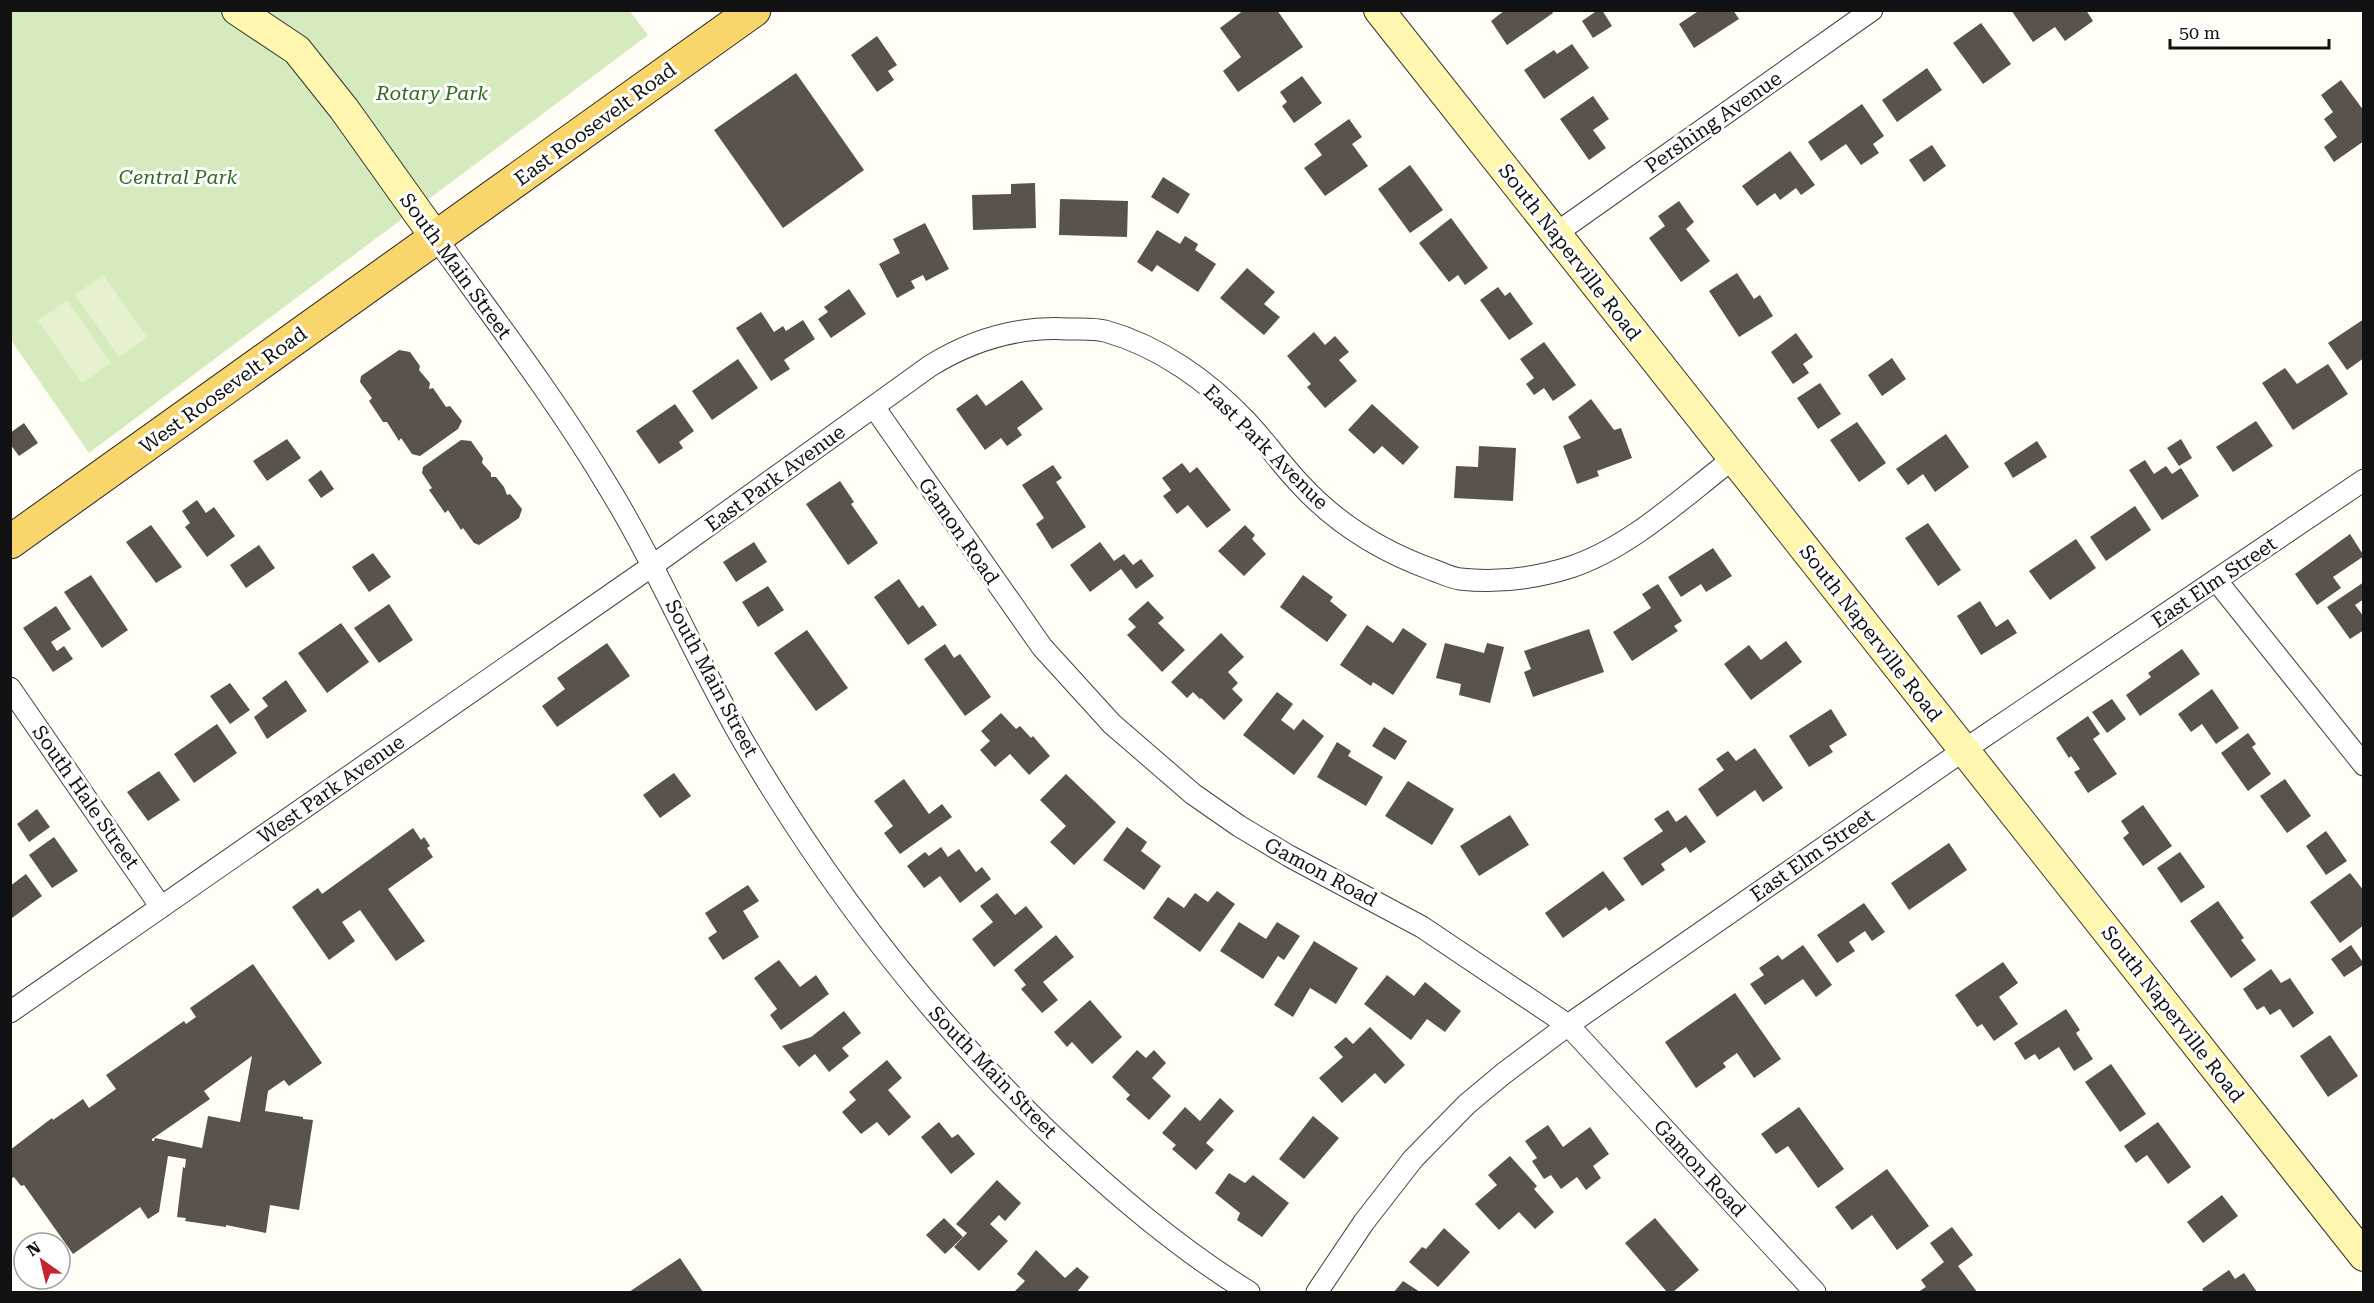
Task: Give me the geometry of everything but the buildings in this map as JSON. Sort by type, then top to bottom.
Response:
[{"type":"main road","name":"South Main Street","points":[[237,10],[297,50],[344,109],[436,238]]},
{"type":"main road","name":"East Roosevelt Road","points":[[436,238],[754,10]]},
{"type":"main road","name":"South Naperville Road","points":[[1379,10],[2364,1256]]},
{"type":"main road","name":"West Roosevelt Road","points":[[10,542],[436,238]]},
{"type":"street","name":"Pershing Avenue","points":[[1555,234],[1872,10]]},
{"type":"street","name":"South Main Street","points":[[436,238],[587,452],[652,566],[748,750],[810,849],[851,907],[915,989],[1022,1106],[1075,1156],[1164,1232],[1209,1267],[1249,1293]]},
{"type":"street","name":"East Park Avenue","points":[[652,566],[930,366],[973,343],[1029,329],[1104,331],[1171,360],[1210,388],[1245,421],[1301,486],[1336,517],[1363,537],[1408,561],[1459,579],[1513,579],[1540,575],[1571,567],[1595,557],[1636,533],[1734,458]]},
{"type":"street","name":"Gamon Road","points":[[874,407],[1042,647],[1088,699],[1146,755],[1193,794],[1239,826],[1289,856],[1422,927],[1568,1025],[1815,1293]]},
{"type":"street","name":"East Elm Street","points":[[1317,1293],[1364,1222],[1413,1159],[1467,1104],[1503,1074],[1568,1025],[1964,750],[2364,480]]},
{"type":"street","name":"West Park Avenue","points":[[10,1012],[652,566]]},
{"type":"street","points":[[2217,580],[2364,765]]},
{"type":"street","name":"South Hale Street","points":[[10,688],[161,907]]},
{"type":"green space","name":"Central Park","points":[[629,10],[648,35],[89,453],[11,340],[10,11]]},
{"type":"green space","points":[[103,275],[147,337],[119,357],[75,295]]},
{"type":"green space","points":[[67,300],[111,363],[82,383],[38,321]]},
{"type":"park label","name":"Rotary Park","points":[[432,93]]}]
